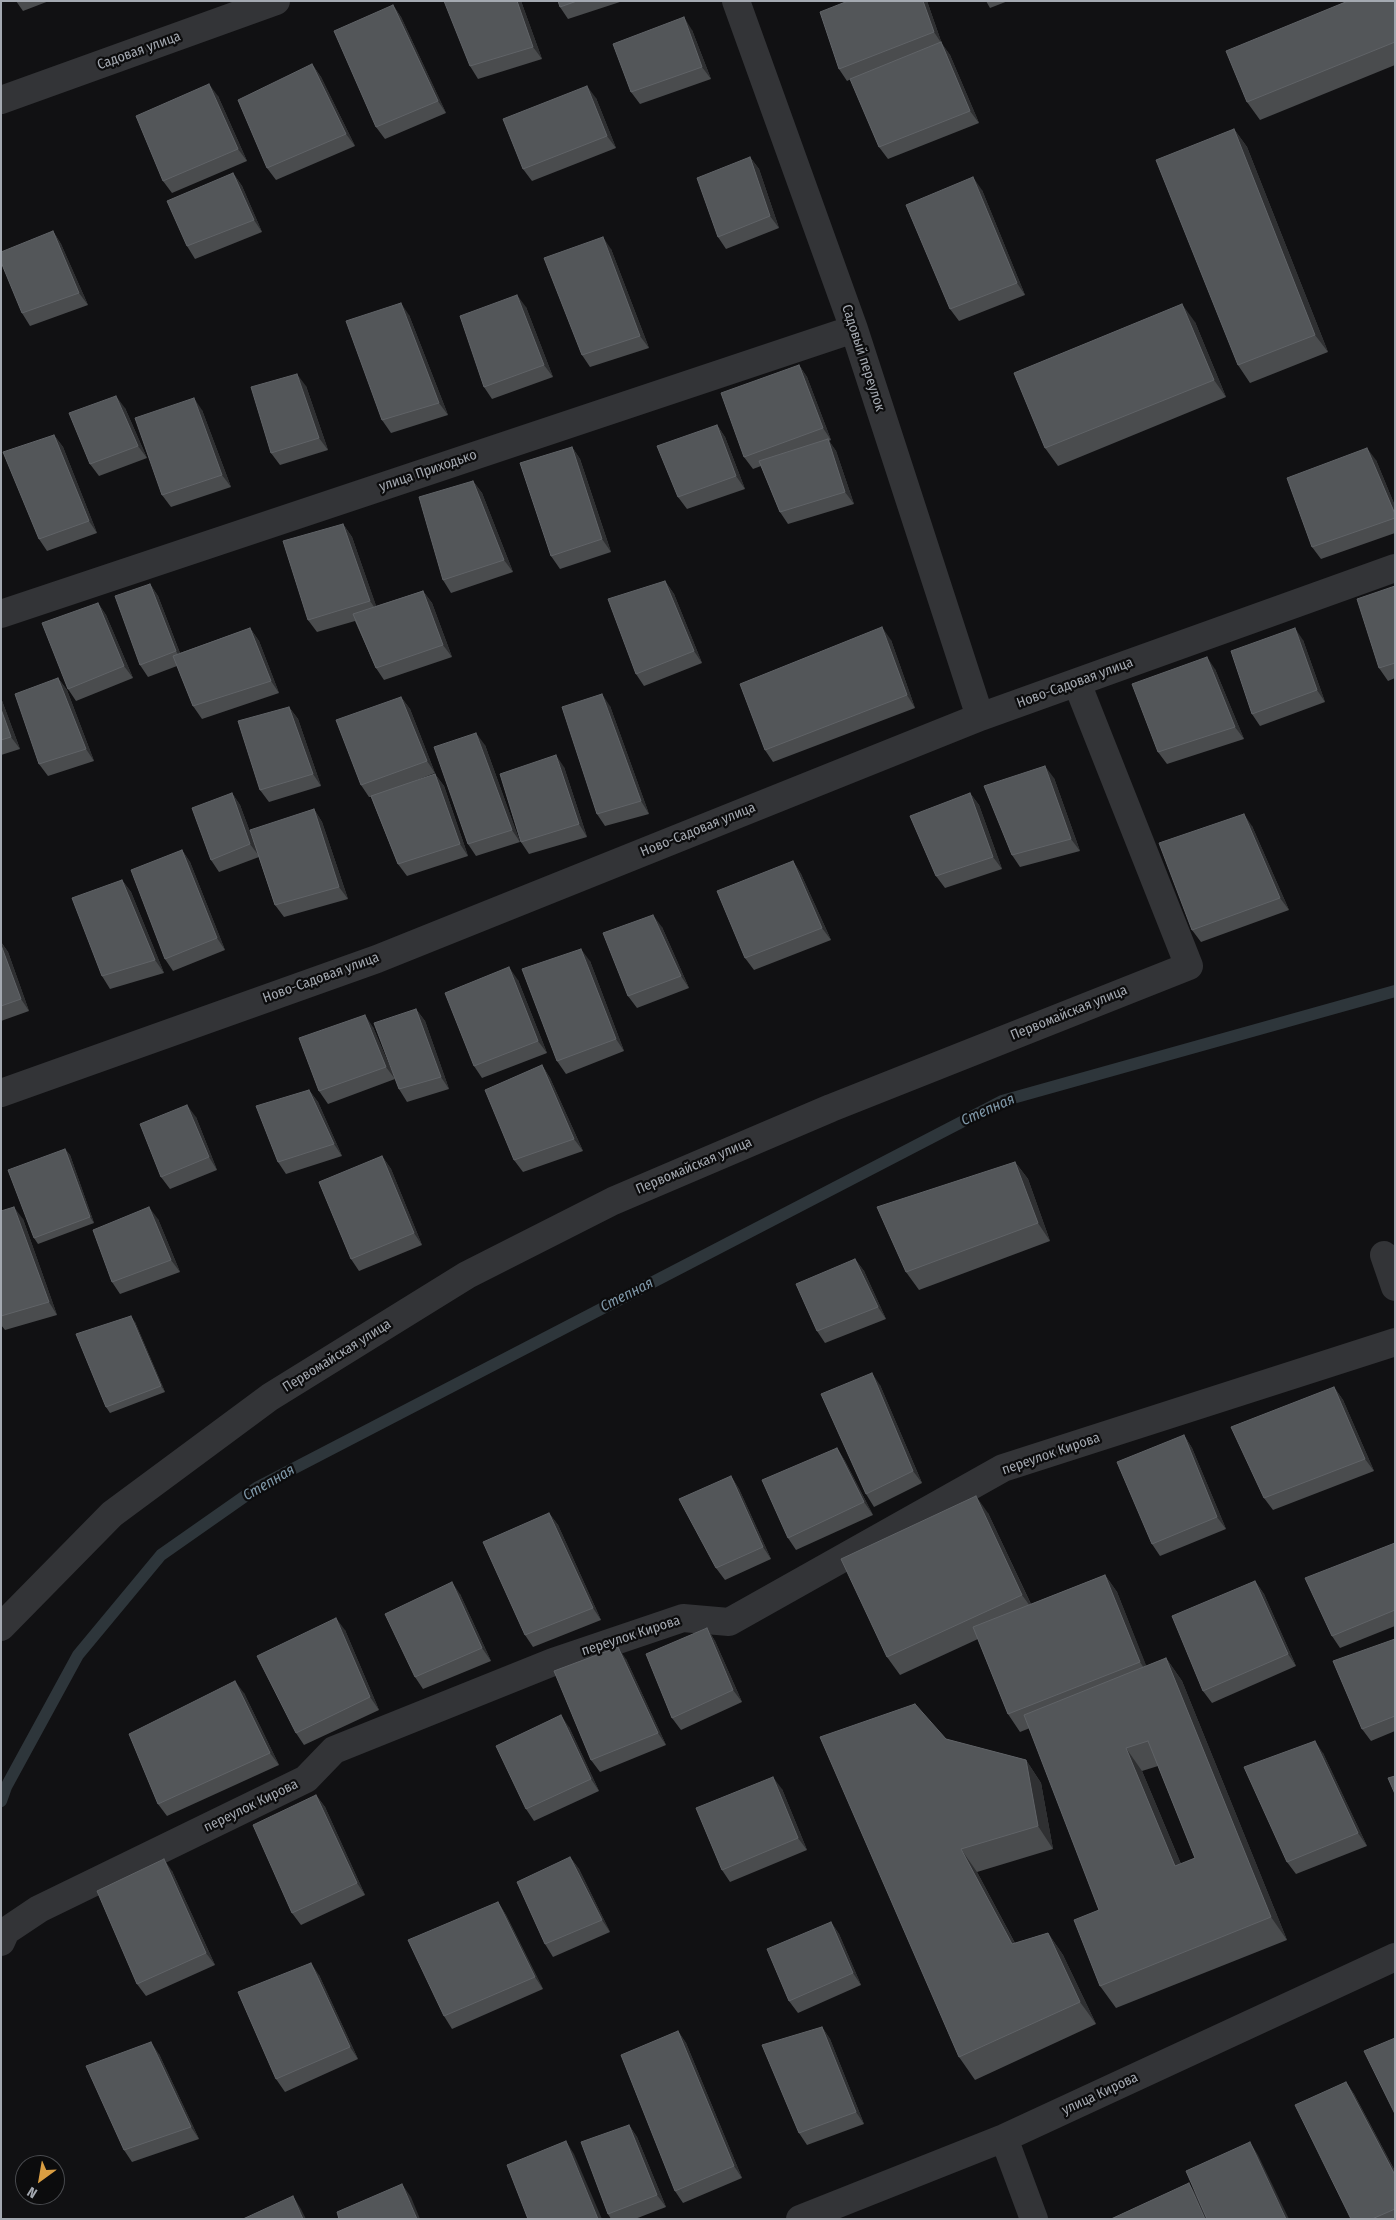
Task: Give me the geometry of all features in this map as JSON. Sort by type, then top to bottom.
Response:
[{"type":"street","name":"Садовая улица","points":[[1,100],[276,1]]},
{"type":"street","name":"Садовый переулок","points":[[736,1],[854,328],[980,717]]},
{"type":"street","name":"улица Приходько","points":[[1,614],[854,328]]},
{"type":"street","name":"Ново-Садовая улица","points":[[1,1093],[377,959],[980,717],[1395,568]]},
{"type":"street","name":"Первомайская улица","points":[[1,1627],[112,1514],[270,1397],[467,1275],[613,1201],[831,1108],[1189,966],[1077,683]]},
{"type":"street","points":[[1384,1255],[1395,1287]]},
{"type":"street","name":"переулок Кирова","points":[[1,1942],[6,1932],[39,1909],[306,1778],[334,1750],[553,1662],[683,1618],[729,1622],[1004,1468],[1395,1342]]},
{"type":"street","name":"улица Кирова","points":[[800,2219],[1004,2138],[1395,1957]]},
{"type":"street","points":[[1004,2138],[1034,2219]]},
{"type":"building","points":[[444,1],[517,1],[533,47],[470,66]]},
{"type":"building","points":[[558,1],[577,1],[560,7]]},
{"type":"building","points":[[848,1],[923,1],[934,32],[839,69],[820,12]]},
{"type":"building","points":[[1348,1],[1395,1],[1395,42],[1247,102],[1226,51]]},
{"type":"building","points":[[393,5],[438,101],[376,127],[334,31]]},
{"type":"building","points":[[684,17],[702,67],[631,92],[613,44]]},
{"type":"building","points":[[941,42],[970,111],[879,147],[850,79]]},
{"type":"building","points":[[312,64],[346,134],[267,168],[238,100]]},
{"type":"building","points":[[209,84],[238,149],[163,181],[136,116]]},
{"type":"building","points":[[587,86],[607,136],[523,169],[503,119]]},
{"type":"building","points":[[1234,129],[1315,335],[1238,365],[1156,160]]},
{"type":"building","points":[[750,157],[770,216],[718,237],[697,178]]},
{"type":"building","points":[[233,173],[254,220],[187,246],[167,201]]},
{"type":"building","points":[[973,177],[1017,283],[950,309],[906,205]]},
{"type":"building","points":[[53,231],[79,293],[22,313],[1,262],[1,252]]},
{"type":"building","points":[[603,237],[640,336],[582,355],[544,258]]},
{"type":"building","points":[[517,295],[544,365],[484,387],[460,316]]},
{"type":"building","points":[[401,303],[439,403],[382,420],[346,321]]},
{"type":"building","points":[[1182,304],[1214,380],[1045,448],[1014,373]]},
{"type":"building","points":[[799,365],[823,428],[744,457],[721,393]]},
{"type":"building","points":[[297,374],[319,438],[271,453],[251,387]]},
{"type":"building","points":[[116,396],[138,446],[90,464],[69,413]]},
{"type":"building","points":[[194,398],[222,475],[162,495],[135,418]]},
{"type":"building","points":[[717,425],[736,476],[678,497],[657,446]]},
{"type":"building","points":[[54,435],[89,521],[39,539],[3,452]]},
{"type":"building","points":[[828,439],[845,492],[780,512],[759,461]]},
{"type":"building","points":[[572,447],[602,539],[551,556],[520,463]]},
{"type":"building","points":[[1367,448],[1395,518],[1312,547],[1287,478]]},
{"type":"building","points":[[473,481],[504,560],[443,580],[419,497]]},
{"type":"building","points":[[343,524],[370,601],[308,620],[283,541]]},
{"type":"building","points":[[665,581],[694,651],[636,674],[608,599]]},
{"type":"building","points":[[150,584],[176,651],[140,665],[115,596]]},
{"type":"building","points":[[1395,586],[1395,663],[1379,668],[1357,599]]},
{"type":"building","points":[[423,591],[443,645],[376,668],[353,614]]},
{"type":"building","points":[[98,603],[124,666],[68,689],[42,623]]},
{"type":"building","points":[[882,627],[907,695],[765,750],[740,684]]},
{"type":"building","points":[[250,628],[271,681],[193,706],[173,656]]},
{"type":"building","points":[[1295,628],[1317,690],[1252,714],[1231,651]]},
{"type":"building","points":[[1207,657],[1235,727],[1158,752],[1132,684]]},
{"type":"building","points":[[58,678],[86,749],[39,764],[15,694]]},
{"type":"building","points":[[602,694],[641,801],[597,814],[562,707]]},
{"type":"building","points":[[401,697],[427,761],[361,785],[336,720]]},
{"type":"building","points":[[289,707],[313,774],[260,790],[238,721]]},
{"type":"building","points":[[1,709],[11,737],[1,740]]},
{"type":"building","points":[[476,733],[512,830],[468,844],[434,747]]},
{"type":"building","points":[[556,755],[579,824],[521,842],[500,774]]},
{"type":"building","points":[[1045,766],[1071,839],[1012,855],[984,786]]},
{"type":"building","points":[[435,774],[460,844],[398,864],[371,796]]},
{"type":"building","points":[[232,793],[250,844],[211,860],[192,808]]},
{"type":"building","points":[[970,793],[993,857],[936,876],[910,816]]},
{"type":"building","points":[[314,809],[339,887],[275,905],[250,830]]},
{"type":"building","points":[[1244,814],[1280,898],[1192,930],[1159,843]]},
{"type":"building","points":[[182,850],[217,938],[165,959],[131,870]]},
{"type":"building","points":[[793,861],[822,928],[745,958],[717,891]]},
{"type":"building","points":[[122,880],[155,960],[102,976],[72,898]]},
{"type":"building","points":[[653,915],[681,976],[628,996],[603,933]]},
{"type":"building","points":[[1,945],[21,999],[1,1006]]},
{"type":"building","points":[[581,949],[616,1039],[557,1061],[522,969]]},
{"type":"building","points":[[509,967],[538,1041],[474,1066],[445,993]]},
{"type":"building","points":[[416,1009],[441,1077],[399,1089],[374,1023]]},
{"type":"building","points":[[365,1015],[386,1067],[319,1091],[299,1038]]},
{"type":"building","points":[[542,1065],[574,1139],[514,1160],[485,1090]]},
{"type":"building","points":[[309,1090],[334,1144],[278,1162],[256,1106]]},
{"type":"building","points":[[187,1105],[209,1157],[161,1177],[140,1124]]},
{"type":"building","points":[[65,1149],[90,1217],[34,1238],[8,1170]]},
{"type":"building","points":[[382,1156],[414,1233],[351,1259],[319,1182]]},
{"type":"building","points":[[1015,1162],[1038,1223],[906,1272],[877,1207]]},
{"type":"building","points":[[14,1207],[49,1302],[1,1316],[1,1211]]},
{"type":"building","points":[[149,1207],[171,1260],[112,1282],[93,1230]]},
{"type":"building","points":[[855,1259],[878,1307],[817,1331],[796,1284]]},
{"type":"building","points":[[131,1316],[161,1386],[106,1407],[76,1334]]},
{"type":"building","points":[[872,1373],[913,1471],[866,1494],[821,1394]]},
{"type":"building","points":[[1334,1387],[1365,1459],[1264,1498],[1231,1427]]},
{"type":"building","points":[[1184,1435],[1217,1517],[1152,1544],[1117,1462]]},
{"type":"building","points":[[837,1448],[864,1502],[788,1538],[762,1480]]},
{"type":"building","points":[[731,1476],[763,1547],[716,1568],[679,1499]]},
{"type":"building","points":[[976,1496],[1022,1595],[887,1657],[841,1559]]},
{"type":"building","points":[[549,1513],[593,1608],[525,1635],[483,1542]]},
{"type":"building","points":[[1395,1543],[1395,1610],[1332,1636],[1305,1578]]},
{"type":"building","points":[[1105,1575],[1140,1662],[1008,1714],[973,1627]]},
{"type":"building","points":[[1255,1581],[1288,1654],[1203,1691],[1172,1616]]},
{"type":"building","points":[[452,1582],[482,1648],[415,1677],[385,1614]]},
{"type":"building","points":[[336,1618],[370,1697],[296,1733],[257,1656]]},
{"type":"building","points":[[707,1628],[733,1690],[672,1718],[646,1654]]},
{"type":"building","points":[[1395,1639],[1395,1716],[1362,1729],[1333,1661]]},
{"type":"building","points":[[618,1647],[658,1733],[591,1760],[554,1671]]},
{"type":"building","points":[[1166,1658],[1271,1917],[1100,1986],[1074,1920],[1099,1910],[1024,1715]],"holes":[[[1148,1741],[1195,1858],[1175,1866],[1126,1748]]]},
{"type":"building","points":[[235,1681],[270,1753],[158,1804],[129,1734]]},
{"type":"building","points":[[915,1704],[946,1739],[1026,1760],[1038,1826],[961,1849],[1012,1944],[1048,1933],[1080,2002],[959,2057],[820,1737]]},
{"type":"building","points":[[561,1715],[591,1779],[526,1809],[496,1746]]},
{"type":"building","points":[[1315,1741],[1358,1833],[1287,1862],[1244,1767]]},
{"type":"building","points":[[1395,1776],[1395,1794],[1388,1778]]},
{"type":"building","points":[[773,1777],[798,1838],[722,1870],[696,1808]]},
{"type":"building","points":[[316,1795],[357,1883],[292,1913],[253,1825]]},
{"type":"building","points":[[570,1857],[602,1920],[545,1944],[517,1882]]},
{"type":"building","points":[[164,1859],[206,1953],[137,1984],[97,1891]]},
{"type":"building","points":[[498,1902],[535,1977],[444,2016],[408,1940]]},
{"type":"building","points":[[831,1922],[853,1973],[789,2001],[767,1949]]},
{"type":"building","points":[[311,1963],[350,2047],[276,2079],[238,1992]]},
{"type":"building","points":[[822,2027],[856,2112],[799,2133],[762,2045]]},
{"type":"building","points":[[678,2031],[734,2166],[675,2191],[621,2055]]},
{"type":"building","points":[[1395,2038],[1395,2114],[1364,2051]]},
{"type":"building","points":[[151,2042],[191,2127],[124,2150],[86,2066]]},
{"type":"building","points":[[1346,2082],[1395,2175],[1395,2209],[1372,2219],[1351,2219],[1295,2105]]},
{"type":"building","points":[[629,2125],[657,2195],[608,2214],[581,2142]]},
{"type":"building","points":[[566,2141],[598,2219],[528,2219],[507,2165]]},
{"type":"building","points":[[1250,2142],[1286,2219],[1207,2219],[1186,2171]]},
{"type":"building","points":[[1189,2183],[1205,2219],[1111,2219]]},
{"type":"building","points":[[402,2184],[417,2219],[339,2219],[337,2212]]},
{"type":"building","points":[[293,2196],[303,2219],[243,2219]]},
{"type":"waterway","name":"Степная","points":[[1,1801],[6,1787],[78,1655],[161,1555],[258,1487],[1002,1101],[1395,991]]}]
